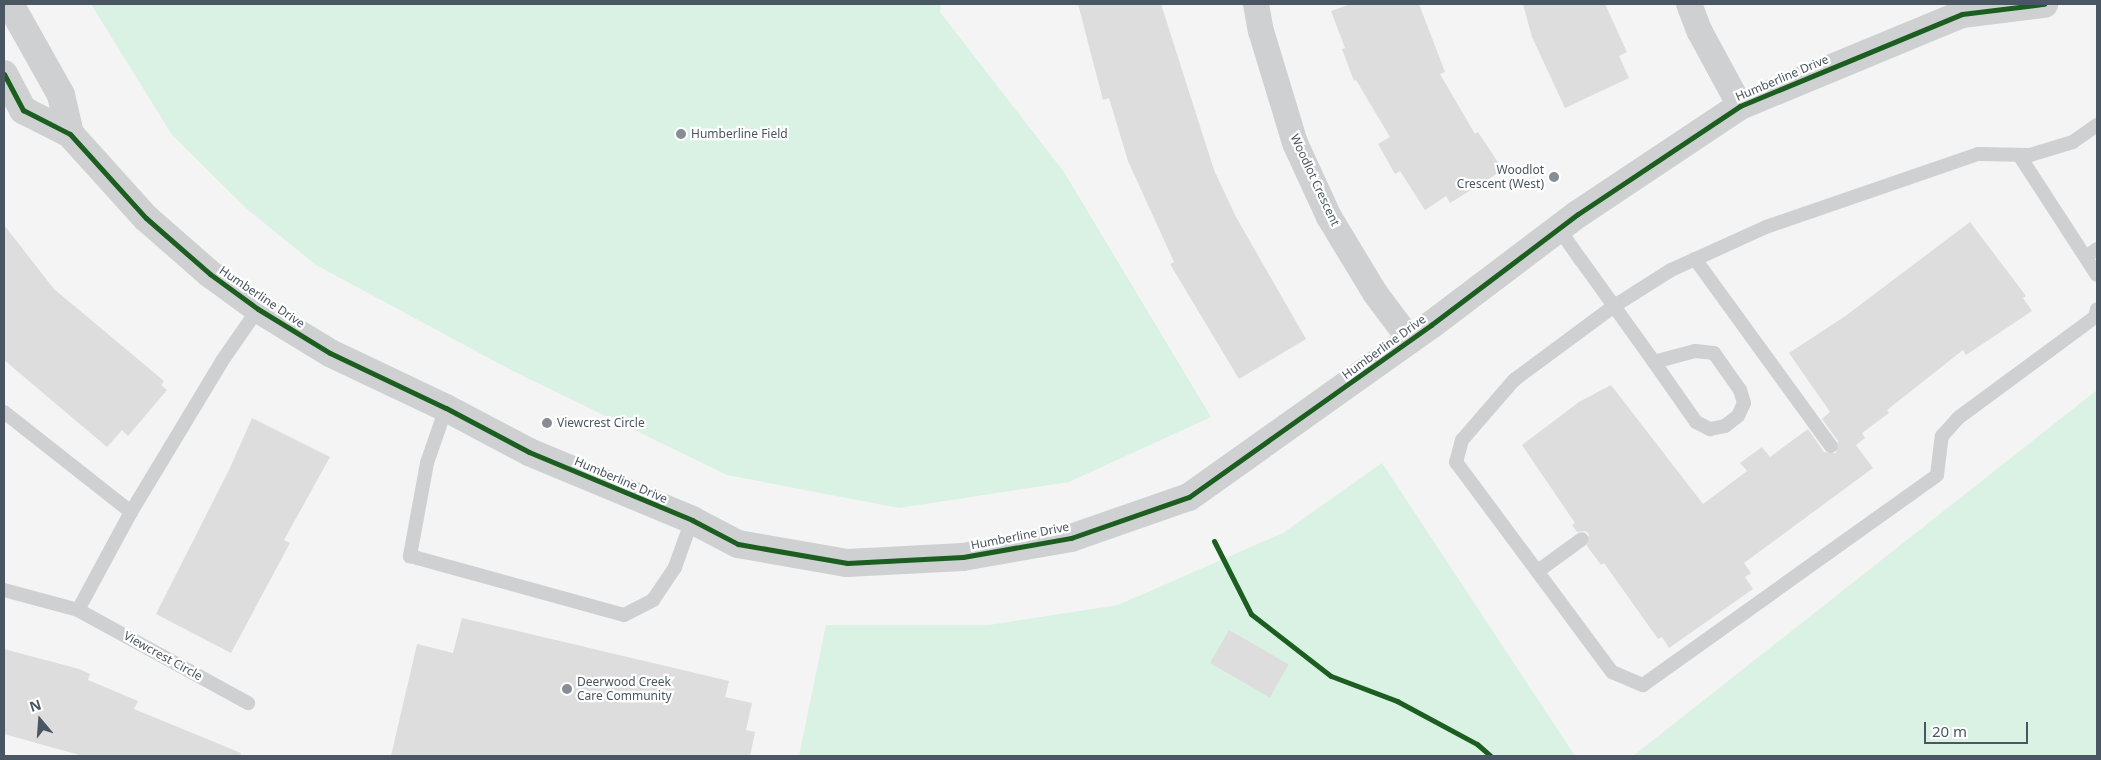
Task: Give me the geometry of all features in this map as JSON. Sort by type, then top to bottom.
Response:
[{"type":"street","name":"Humberline Drive","points":[[10,4],[61,94],[70,134]]},
{"type":"street","name":"Woodlot Crescent","points":[[1256,4],[1261,31],[1295,143],[1329,217],[1375,293],[1410,340]]},
{"type":"street","points":[[1689,4],[1700,32],[1740,106]]},
{"type":"street","name":"Humberline Drive","points":[[4,74],[23,110],[70,134],[146,218],[210,274],[258,309],[330,352],[446,408],[529,452],[692,520],[738,544],[847,563],[963,557],[1071,538],[1189,497],[1410,340],[1559,229],[1740,106],[1962,14],[2044,4]]},
{"type":"lane","points":[[2097,125],[2073,142],[2030,156],[1978,154],[1766,227],[1671,270],[1614,306],[1514,380],[1462,440],[1456,462],[1612,672],[1643,685],[1937,475],[1942,436],[1958,418],[2095,317],[2097,308]]},
{"type":"lane","points":[[2019,155],[2092,252],[2097,275]]},
{"type":"lane","points":[[1559,229],[1696,422],[1710,429],[1726,426],[1738,416],[1744,402],[1740,390],[1714,354],[1695,351],[1654,362]]},
{"type":"lane","points":[[1695,259],[1830,446]]},
{"type":"lane","points":[[78,610],[131,512],[222,362],[258,309]]},
{"type":"lane","points":[[446,408],[427,463],[410,556],[624,615],[653,600],[675,567],[692,520]]},
{"type":"lane","points":[[4,412],[131,512]]},
{"type":"lane","points":[[1538,571],[1582,539]]},
{"type":"lane","name":"Viewcrest Circle","points":[[4,590],[78,610],[248,703]]},
{"type":"green space","points":[[91,4],[941,4],[940,12],[1064,172],[1211,417],[1069,482],[899,508],[727,475],[513,371],[316,265],[247,209],[172,135]]},
{"type":"green space","points":[[2097,390],[2097,756],[1633,756]]},
{"type":"green space","points":[[1382,463],[1575,756],[799,756],[826,625],[989,625],[1118,605],[1283,533]]},
{"type":"building","points":[[1078,4],[1161,4],[1214,170],[1236,217],[1306,339],[1239,379],[1170,264],[1174,262],[1128,161],[1109,98],[1103,100]]},
{"type":"building","points":[[1351,4],[1419,4],[1445,72],[1440,74],[1475,134],[1478,132],[1503,170],[1450,203],[1446,196],[1425,210],[1400,171],[1395,174],[1378,144],[1390,137],[1356,80],[1354,81],[1342,49],[1345,48],[1331,11]]},
{"type":"building","points":[[1523,4],[1605,4],[1627,52],[1619,56],[1629,78],[1565,108],[1532,37]]},
{"type":"building","points":[[1970,222],[2026,296],[2023,298],[2032,311],[1966,355],[1963,350],[1887,410],[1889,413],[1862,433],[1865,438],[1856,445],[1873,468],[1744,563],[1751,573],[1745,577],[1753,589],[1669,648],[1662,637],[1658,639],[1604,563],[1601,565],[1587,546],[1589,534],[1585,531],[1577,532],[1572,525],[1575,523],[1522,445],[1579,402],[1611,385],[1703,504],[1747,471],[1740,463],[1762,447],[1770,457],[1808,429],[1824,452],[1836,453],[1838,441],[1822,419],[1830,412],[1789,353],[1844,317]]},
{"type":"building","points":[[4,225],[54,289],[164,381],[161,385],[167,390],[128,436],[122,430],[107,447],[4,360]]},
{"type":"building","points":[[252,418],[330,457],[284,540],[290,543],[231,653],[156,614],[230,468]]},
{"type":"building","name":"Deerwood Creek Care Community","points":[[462,618],[729,681],[725,697],[752,703],[746,730],[755,732],[750,756],[391,756],[417,644],[453,653]]},
{"type":"building","points":[[1229,630],[1289,664],[1270,697],[1210,663]]},
{"type":"building","points":[[4,649],[79,669],[90,674],[88,680],[138,701],[134,709],[241,753],[240,756],[83,756],[4,734]]},
{"type":"cycle path","points":[[4,74],[23,110],[70,134],[146,218],[210,274],[258,309],[330,353],[446,408],[529,452],[692,520],[738,544],[847,563],[963,557],[1071,538],[1189,497],[1431,325],[1578,214],[1740,106],[1962,14],[2044,4]]},
{"type":"cycle path","points":[[1214,541],[1251,614],[1331,676],[1397,701],[1477,744],[1491,756]]},
{"type":"place","name":"Humberline Field","points":[[681,134]]},
{"type":"place","name":"Woodlot Crescent (West)","points":[[1554,177]]},
{"type":"place","name":"Viewcrest Circle","points":[[547,423]]},
{"type":"place","name":"Deerwood Creek Care Community","points":[[567,689]]}]
